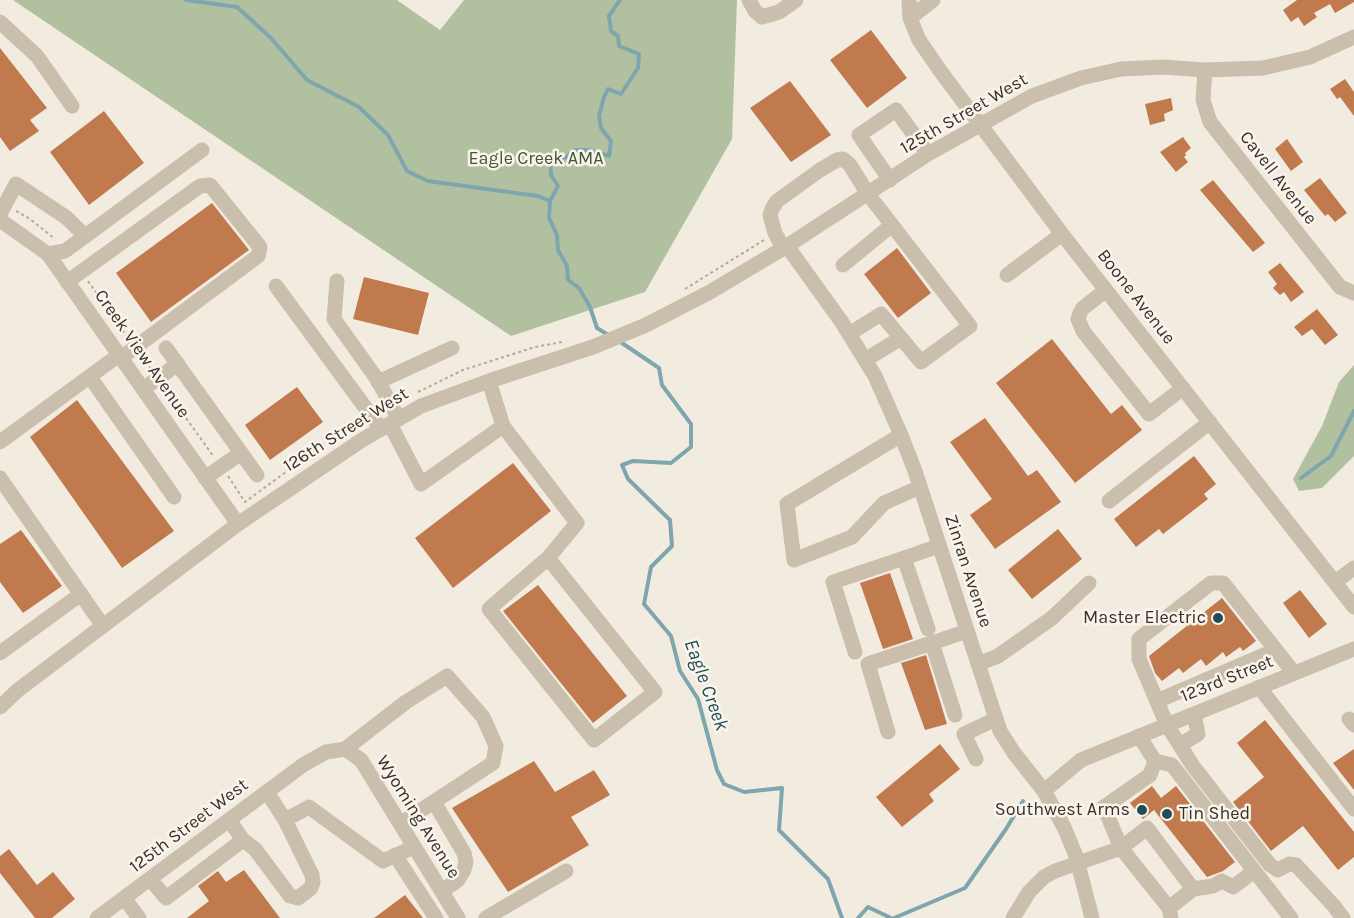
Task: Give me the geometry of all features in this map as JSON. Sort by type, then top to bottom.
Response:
[{"type":"street","points":[[749,0],[755,11],[762,17],[779,12],[796,0]]},
{"type":"street","name":"Boone Avenue","points":[[909,0],[910,18],[919,40],[981,125],[1062,234],[1354,607]]},
{"type":"street","points":[[910,18],[933,0]]},
{"type":"street","points":[[0,22],[37,56],[72,106]]},
{"type":"street","name":"125th Street West","points":[[785,247],[928,154],[1032,96],[1081,78],[1121,69],[1263,68],[1310,57],[1354,37]]},
{"type":"street","name":"Cavell Avenue","points":[[1205,70],[1203,100],[1210,122],[1340,287],[1354,293]]},
{"type":"street","points":[[890,180],[859,135],[896,110],[928,154]]},
{"type":"street","points":[[48,254],[65,251],[202,150]]},
{"type":"street","name":"Zinran Avenue","points":[[868,194],[855,171],[843,159],[837,160],[777,201],[770,215],[772,224],[785,247],[849,334],[875,376],[901,435],[920,487],[1000,731],[1044,791],[1064,827],[1078,862],[1092,918]]},
{"type":"street","points":[[0,214],[16,184],[67,218],[85,236]]},
{"type":"street","points":[[0,442],[258,256],[260,248],[210,185],[200,186],[67,282]]},
{"type":"street","points":[[849,334],[881,314],[921,362],[970,326],[868,194]]},
{"type":"street","name":"Creek View Avenue","points":[[0,220],[48,254],[238,524]]},
{"type":"street","points":[[843,264],[892,225]]},
{"type":"street","points":[[1007,275],[1062,234]]},
{"type":"street","name":"126th Street West","points":[[4,703],[238,524],[314,471],[390,424],[421,406],[593,347],[646,326],[710,292],[785,247]]},
{"type":"street","points":[[337,281],[334,319],[378,382],[390,424],[421,484],[503,426]]},
{"type":"street","points":[[276,286],[390,424]]},
{"type":"street","points":[[1106,290],[1080,313],[1078,319],[1083,331],[1149,414],[1183,388]]},
{"type":"street","points":[[865,360],[901,338]]},
{"type":"street","points":[[166,348],[257,475]]},
{"type":"street","points":[[378,382],[452,348]]},
{"type":"street","points":[[143,389],[178,364]]},
{"type":"street","points":[[90,376],[174,497]]},
{"type":"street","points":[[489,381],[503,426],[577,524],[548,558],[489,609],[594,740],[655,692],[548,558]]},
{"type":"street","points":[[1109,501],[1210,422]]},
{"type":"street","points":[[901,435],[787,504],[794,560],[852,537],[884,503],[920,487]]},
{"type":"street","points":[[205,478],[241,453]]},
{"type":"street","points":[[0,478],[103,626]]},
{"type":"street","points":[[855,651],[833,582],[939,546]]},
{"type":"street","points":[[904,558],[955,715]]},
{"type":"street","points":[[1335,582],[1354,568]]},
{"type":"street","points":[[1294,673],[1223,582],[1211,583],[1139,639],[1138,658],[1156,701],[1167,725],[1193,766],[1270,865],[1278,870],[1289,864],[1296,865],[1334,906],[1342,918]]},
{"type":"street","points":[[978,664],[998,656],[1044,623],[1089,583]]},
{"type":"street","points":[[0,653],[81,594]]},
{"type":"street","points":[[888,732],[868,664],[930,636],[967,631]]},
{"type":"street","name":"123rd Street","points":[[1044,791],[1081,760],[1354,649]]},
{"type":"street","points":[[1156,701],[1276,650]]},
{"type":"street","points":[[345,749],[406,702],[447,676],[483,717],[496,746],[493,763],[400,824]]},
{"type":"street","points":[[0,685],[4,703]]},
{"type":"street","points":[[1259,687],[1354,809]]},
{"type":"street","points":[[1180,745],[1198,734],[1194,714]]},
{"type":"street","points":[[976,759],[964,734],[996,719]]},
{"type":"street","points":[[1139,736],[1155,761],[1172,765],[1291,918]]},
{"type":"street","name":"125th Street West","points":[[97,918],[303,765],[326,752],[345,749]]},
{"type":"street","name":"Wyoming Avenue","points":[[345,749],[361,760],[458,918]]},
{"type":"street","points":[[1155,761],[1150,775],[1104,807],[1121,848],[1170,913],[1194,889],[1213,886],[1222,881],[1233,887],[1254,871]]},
{"type":"street","points":[[229,820],[243,840],[255,849],[290,896],[298,898],[311,888],[314,882],[312,875],[285,820],[267,792]]},
{"type":"street","points":[[434,802],[464,853],[466,862],[458,880],[442,891]]},
{"type":"street","points":[[285,820],[309,807],[383,861],[414,847]]},
{"type":"street","points":[[1013,918],[1029,892],[1055,870],[1121,848],[1147,828],[1194,889]]},
{"type":"street","points":[[150,879],[166,898],[243,840]]},
{"type":"street","points":[[395,855],[436,918]]},
{"type":"street","points":[[486,918],[566,871]]},
{"type":"street","points":[[124,898],[139,918]]},
{"type":"green space","name":"Eagle Creek AMA","points":[[13,0],[397,0],[440,30],[464,0],[737,0],[732,139],[645,292],[511,336]]},
{"type":"green space","points":[[1354,365],[1354,456],[1322,488],[1299,491],[1293,479],[1322,426],[1339,382]]},
{"type":"building","points":[[1297,0],[1354,0],[1354,2],[1335,13],[1330,4],[1314,13],[1317,17],[1304,26],[1298,17],[1291,22],[1283,10]]},
{"type":"building","points":[[871,30],[907,78],[867,108],[830,60]]},
{"type":"building","points":[[0,48],[47,108],[30,120],[39,131],[10,151],[0,137]]},
{"type":"building","points":[[1345,79],[1354,92],[1354,116],[1340,97],[1337,99],[1330,89]]},
{"type":"building","points":[[790,81],[831,135],[791,162],[750,108]]},
{"type":"building","points":[[1171,98],[1173,110],[1164,114],[1165,121],[1150,125],[1145,104]]},
{"type":"building","points":[[104,111],[144,163],[89,205],[50,152]]},
{"type":"building","points":[[1183,137],[1191,148],[1184,157],[1188,162],[1176,172],[1160,152]]},
{"type":"building","points":[[1287,139],[1303,162],[1291,171],[1275,149]]},
{"type":"building","points":[[1320,178],[1347,213],[1335,222],[1328,214],[1325,216],[1304,190]]},
{"type":"building","points":[[1213,180],[1265,243],[1253,252],[1200,190]]},
{"type":"building","points":[[212,203],[249,250],[151,322],[116,273]]},
{"type":"building","points":[[897,248],[931,293],[898,318],[864,274]]},
{"type":"building","points":[[1280,263],[1304,292],[1291,302],[1284,292],[1280,295],[1273,288],[1277,284],[1268,272]]},
{"type":"building","points":[[364,277],[429,293],[418,335],[353,319]]},
{"type":"building","points":[[1317,309],[1338,335],[1325,345],[1312,329],[1302,336],[1294,327]]},
{"type":"building","points":[[1052,339],[1111,414],[1122,405],[1142,430],[1075,483],[996,383]]},
{"type":"building","points":[[297,387],[323,422],[270,460],[245,425]]},
{"type":"building","points":[[77,400],[174,531],[122,568],[30,437]]},
{"type":"building","points":[[985,418],[1028,476],[1037,470],[1061,502],[995,549],[970,515],[992,499],[950,442]]},
{"type":"building","points":[[1194,456],[1216,484],[1204,494],[1208,499],[1163,534],[1159,529],[1136,547],[1114,519]]},
{"type":"building","points":[[513,463],[551,511],[453,588],[415,538]]},
{"type":"building","points":[[1058,529],[1082,559],[1032,599],[1008,570]]},
{"type":"building","points":[[21,530],[62,586],[23,613],[0,582],[0,544]]},
{"type":"building","points":[[890,573],[913,639],[883,649],[860,583]]},
{"type":"building","points":[[538,585],[627,696],[593,723],[503,611]]},
{"type":"building","points":[[1300,590],[1327,624],[1309,638],[1283,603]]},
{"type":"building","name":"Master Electric","points":[[1222,598],[1256,641],[1243,651],[1240,647],[1226,657],[1223,652],[1206,666],[1201,659],[1183,673],[1179,668],[1162,681],[1155,673],[1149,656]]},
{"type":"building","points":[[926,655],[947,724],[925,730],[901,663]]},
{"type":"building","points":[[1265,720],[1354,832],[1354,857],[1338,870],[1303,826],[1271,851],[1233,802],[1264,777],[1237,743]]},
{"type":"building","points":[[940,744],[960,769],[929,794],[934,801],[902,827],[876,797]]},
{"type":"building","points":[[1354,749],[1354,790],[1333,763]]},
{"type":"building","points":[[534,761],[555,792],[594,770],[610,795],[571,817],[589,845],[508,892],[452,808]]},
{"type":"building","points":[[1152,786],[1161,798],[1176,786],[1235,862],[1223,871],[1207,877],[1154,810],[1143,819],[1130,803]]},
{"type":"building","points":[[9,849],[37,885],[53,872],[75,899],[52,918],[35,918],[0,873],[0,856]]},
{"type":"building","points":[[244,870],[280,918],[187,918],[209,901],[198,886],[218,871],[226,882]]},
{"type":"building","points":[[405,895],[423,918],[374,918]]},
{"type":"waterway","points":[[186,0],[237,7],[271,38],[307,80],[359,107],[388,135],[407,171],[428,181],[538,196],[550,201]]},
{"type":"waterway","name":"Eagle Creek","points":[[610,336],[597,328],[590,307],[579,288],[568,280],[567,266],[558,250],[557,235],[549,218],[550,201],[558,186],[551,175],[550,161],[567,157],[574,150],[588,150],[609,156],[611,141],[601,128],[599,116],[604,97],[608,89],[621,94],[638,68],[639,54],[619,46],[618,36],[611,31],[609,16],[620,0]]},
{"type":"waterway","name":"Eagle Creek","points":[[619,341],[659,368],[662,385],[691,424],[691,447],[671,463],[633,461],[622,465],[628,479],[670,520],[672,546],[651,567],[644,604],[671,636],[680,671],[698,699],[717,770],[724,784],[744,792],[782,788],[779,830],[828,879],[842,918]]},
{"type":"waterway","points":[[1301,478],[1331,456],[1354,411]]},
{"type":"waterway","points":[[894,918],[965,888],[1023,801]]},
{"type":"waterway","points":[[858,918],[868,907],[891,918]]},
{"type":"place","name":"Master Electric","points":[[1218,618]]},
{"type":"place","name":"Southwest Arms","points":[[1142,810]]},
{"type":"place","name":"Tin Shed","points":[[1167,814]]}]
